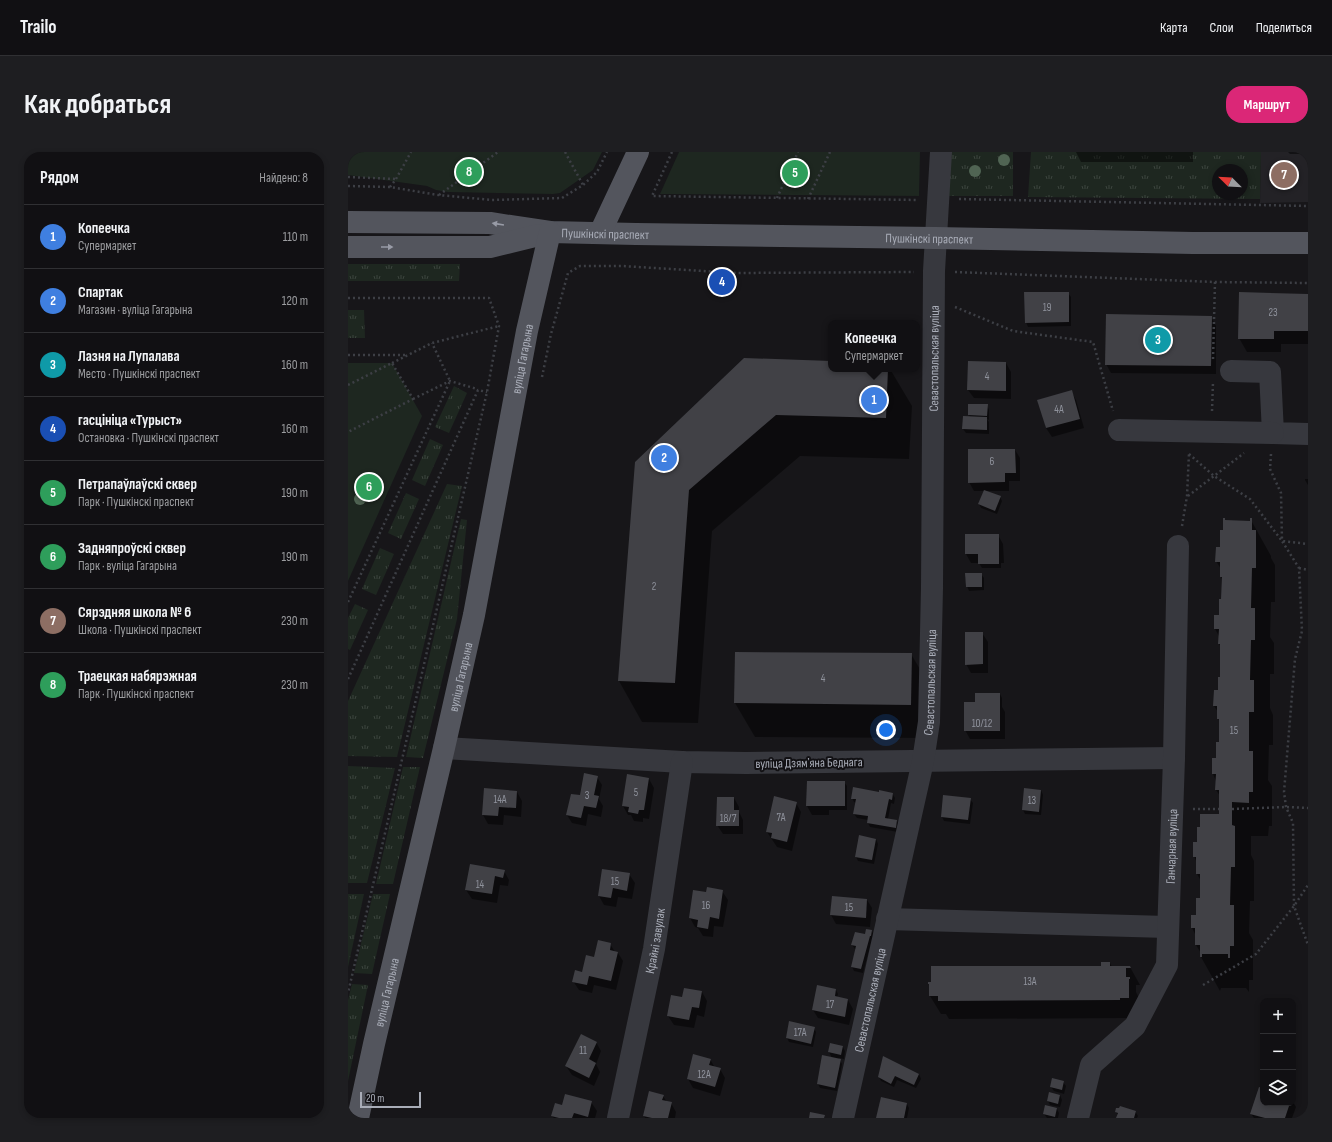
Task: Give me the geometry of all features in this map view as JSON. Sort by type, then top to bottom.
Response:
[{"type":"main road","points":[[600,233],[638,152]]},
{"type":"main road","name":"Пушкінскі праспект","points":[[348,222],[490,222],[550,232],[636,234],[1193,243],[1308,243]]},
{"type":"main road","name":"Пушкінскі праспект","points":[[348,247],[490,246],[550,232]]},
{"type":"main road","name":"вуліца Гагарына","points":[[358,1118],[474,615],[527,331],[550,232]]},
{"type":"street","name":"Севастопальская вуліца","points":[[843,1118],[923,761],[929,714],[932,588],[934,272],[935,238],[939,199],[940,152]]},
{"type":"street","points":[[1231,371],[1270,372],[1273,433]]},
{"type":"street","points":[[1119,430],[1308,434]]},
{"type":"street","name":"Ганчарная вуліца","points":[[1078,1118],[1091,1065],[1135,1026],[1167,965],[1167,927],[1174,758],[1178,546]]},
{"type":"street","name":"вуліца Дзямʼяна Беднага","points":[[444,748],[682,762],[746,763],[1174,758]]},
{"type":"street","name":"Крайні завулак","points":[[618,1118],[654,949],[682,762]]},
{"type":"street","points":[[887,920],[1167,927]]},
{"type":"path","points":[[390,188],[411,152]]},
{"type":"path","points":[[438,195],[498,152]]},
{"type":"path","points":[[565,152],[583,185]]},
{"type":"path","points":[[348,186],[390,188],[438,195],[492,200],[562,198],[583,185],[597,172],[608,152]]},
{"type":"path","points":[[672,152],[652,196],[808,199],[939,199],[1308,206]]},
{"type":"path","points":[[777,198],[798,152]]},
{"type":"path","points":[[808,199],[830,152]]},
{"type":"path","points":[[348,177],[396,179]]},
{"type":"path","points":[[551,334],[568,272],[580,266],[622,266],[736,273],[934,272],[1215,282],[1308,283]]},
{"type":"path","points":[[934,297],[1013,331],[1093,342],[1119,430]]},
{"type":"path","points":[[348,298],[489,298],[499,326],[487,392],[348,993]]},
{"type":"path","points":[[348,385],[432,343],[499,326]]},
{"type":"path","points":[[432,343],[450,381]]},
{"type":"path","points":[[348,355],[410,355]]},
{"type":"path","points":[[392,363],[413,399]]},
{"type":"path","points":[[348,432],[450,381],[487,392]]},
{"type":"path","points":[[348,602],[450,381]]},
{"type":"path","points":[[348,679],[478,390]]},
{"type":"path","points":[[1178,546],[1187,496],[1191,432]]},
{"type":"path","points":[[1187,496],[1273,433]]},
{"type":"path","points":[[1273,433],[1270,469],[1281,493],[1282,541]]},
{"type":"path","points":[[1189,454],[1214,476],[1250,499],[1282,541],[1299,568],[1302,631],[1295,659],[1284,792],[1286,807],[1293,823],[1294,906],[1308,945]]},
{"type":"path","points":[[1282,541],[1308,544]]},
{"type":"path","points":[[1299,568],[1308,570]]},
{"type":"path","points":[[1232,809],[1286,807],[1308,808]]},
{"type":"path","points":[[1202,985],[1256,954],[1294,906],[1308,885]]},
{"type":"shaded area","points":[[1261,152],[1308,152],[1308,202],[1260,203]]},
{"type":"green space","points":[[348,152],[602,152],[593,170],[560,193],[553,194],[448,192],[436,190],[427,186],[348,175]]},
{"type":"green space","points":[[679,152],[920,152],[919,196],[660,194]]},
{"type":"green space","points":[[951,152],[1013,152],[1013,196],[947,196]]},
{"type":"green space","points":[[1031,152],[1261,152],[1260,199],[1248,199],[1248,164],[1212,164],[1212,199],[1028,197]]},
{"type":"green space","points":[[348,264],[460,264],[459,281],[348,281]]},
{"type":"green space","points":[[348,310],[364,310],[365,338],[348,338]]},
{"type":"green space","points":[[348,363],[392,363],[422,416],[348,581]]},
{"type":"green space","points":[[454,386],[467,393],[449,433],[435,427]]},
{"type":"green space","points":[[430,439],[443,445],[425,486],[412,480]]},
{"type":"green space","points":[[447,484],[462,486],[397,757],[348,756],[348,701]]},
{"type":"green space","points":[[406,493],[419,499],[401,539],[388,533]]},
{"type":"green space","points":[[461,519],[467,520],[457,619],[423,758],[406,757]]},
{"type":"green space","points":[[380,548],[394,554],[376,595],[362,589]]},
{"type":"green space","points":[[355,604],[368,610],[350,650],[348,649],[348,618]]},
{"type":"green space","points":[[348,766],[395,768],[367,883],[348,883]]},
{"type":"green space","points":[[403,767],[420,767],[393,884],[376,884]]},
{"type":"green space","points":[[348,894],[364,894],[348,967]]},
{"type":"green space","points":[[373,894],[390,894],[372,974],[354,973]]},
{"type":"green space","points":[[352,984],[368,985],[348,1081],[348,1000]]},
{"type":"building","points":[[1024,292],[1069,292],[1069,322],[1025,323]]},
{"type":"building","points":[[1239,292],[1308,294],[1308,331],[1274,331],[1274,339],[1238,339]]},
{"type":"building","points":[[1106,314],[1212,316],[1211,366],[1105,365]]},
{"type":"building","points":[[744,358],[828,361],[828,372],[888,372],[886,418],[776,415],[689,490],[675,683],[618,681],[635,462]]},
{"type":"building","points":[[968,361],[1006,362],[1006,391],[967,390]]},
{"type":"building","points":[[1072,390],[1080,419],[1046,428],[1037,400]]},
{"type":"building","points":[[968,404],[988,404],[987,416],[968,415]]},
{"type":"building","points":[[963,416],[987,417],[987,430],[962,429]]},
{"type":"building","points":[[968,449],[1015,449],[1016,473],[1005,473],[1005,482],[968,483]]},
{"type":"building","points":[[984,490],[1001,496],[995,511],[978,504]]},
{"type":"building","points":[[1223,518],[1225,518],[1225,520],[1250,521],[1250,518],[1252,518],[1252,530],[1256,530],[1256,568],[1252,568],[1251,608],[1255,608],[1255,640],[1251,640],[1250,680],[1254,680],[1254,712],[1249,712],[1249,751],[1253,751],[1253,792],[1249,792],[1249,803],[1232,802],[1232,825],[1235,826],[1235,867],[1231,867],[1230,905],[1234,905],[1234,946],[1230,946],[1230,958],[1228,958],[1228,954],[1202,954],[1202,957],[1200,957],[1200,945],[1195,945],[1195,928],[1191,928],[1191,915],[1196,915],[1196,898],[1200,898],[1200,874],[1196,874],[1196,857],[1193,857],[1193,842],[1197,842],[1197,827],[1200,827],[1200,814],[1219,814],[1219,790],[1215,790],[1216,774],[1212,774],[1212,758],[1216,758],[1216,742],[1219,742],[1219,719],[1217,719],[1217,706],[1213,706],[1214,690],[1218,690],[1218,677],[1220,677],[1220,644],[1218,644],[1219,629],[1214,629],[1214,615],[1219,615],[1219,599],[1221,599],[1222,577],[1220,577],[1220,562],[1215,562],[1216,547],[1220,547],[1220,530],[1223,530]]},
{"type":"building","points":[[965,534],[999,534],[999,564],[978,564],[978,554],[965,554]]},
{"type":"building","points":[[965,573],[982,573],[982,587],[966,587]]},
{"type":"building","points":[[965,632],[983,632],[983,664],[965,665]]},
{"type":"building","points":[[735,652],[912,653],[911,705],[734,703]]},
{"type":"building","points":[[975,693],[1000,693],[1000,731],[964,731],[964,702],[975,702]]},
{"type":"building","points":[[584,773],[598,776],[594,795],[599,796],[596,808],[584,806],[581,818],[566,815],[571,794],[580,795]]},
{"type":"building","points":[[627,774],[649,778],[644,810],[639,810],[638,814],[628,812],[629,807],[622,806]]},
{"type":"building","points":[[807,781],[845,781],[845,806],[806,806]]},
{"type":"building","points":[[853,787],[893,793],[892,800],[889,799],[885,818],[897,820],[896,828],[867,823],[868,816],[853,814],[856,799],[851,799]]},
{"type":"building","points":[[484,788],[517,791],[516,808],[499,807],[498,816],[482,815]]},
{"type":"building","points":[[1024,788],[1041,790],[1039,812],[1022,810]]},
{"type":"building","points":[[943,795],[971,798],[968,820],[941,817]]},
{"type":"building","points":[[774,796],[797,802],[787,842],[771,838],[772,833],[766,832]]},
{"type":"building","points":[[717,797],[734,797],[734,810],[739,810],[739,826],[716,826]]},
{"type":"building","points":[[859,835],[876,839],[872,860],[855,857]]},
{"type":"building","points":[[470,864],[505,870],[503,878],[495,876],[492,894],[465,890]]},
{"type":"building","points":[[602,869],[630,873],[627,891],[613,888],[611,898],[598,896]]},
{"type":"building","points":[[707,887],[723,890],[719,919],[710,917],[708,929],[697,927],[698,920],[689,918],[693,890],[706,892]]},
{"type":"building","points":[[832,896],[867,899],[866,918],[830,915]]},
{"type":"building","points":[[866,929],[872,930],[861,969],[851,967],[856,946],[851,945],[855,932],[865,934]]},
{"type":"building","points":[[598,940],[611,943],[610,950],[618,952],[611,981],[589,976],[587,985],[572,982],[575,970],[582,972],[586,955],[594,957]]},
{"type":"building","points":[[1101,962],[1110,962],[1110,966],[1130,966],[1131,968],[1126,968],[1126,977],[1130,977],[1129,998],[1120,998],[1120,1000],[938,1001],[938,996],[929,996],[928,982],[931,982],[931,966],[1101,966]]},
{"type":"building","points":[[817,985],[836,989],[835,996],[848,999],[845,1017],[812,1010]]},
{"type":"building","points":[[684,988],[702,991],[699,1008],[692,1007],[689,1020],[667,1016],[671,995],[682,997]]},
{"type":"building","points":[[789,1021],[815,1027],[811,1044],[786,1038]]},
{"type":"building","points":[[581,1034],[597,1042],[589,1059],[596,1063],[589,1078],[565,1066]]},
{"type":"building","points":[[830,1043],[843,1046],[841,1055],[828,1052]]},
{"type":"building","points":[[693,1054],[711,1059],[709,1065],[721,1068],[715,1087],[687,1079]]},
{"type":"building","points":[[822,1055],[841,1059],[835,1088],[817,1084]]},
{"type":"building","points":[[883,1056],[919,1074],[914,1085],[895,1076],[891,1084],[878,1077]]},
{"type":"building","points":[[1052,1078],[1064,1081],[1062,1090],[1050,1087]]},
{"type":"building","points":[[1259,1087],[1260,1106],[1289,1106],[1285,1118],[1265,1118],[1250,1114]]},
{"type":"building","points":[[649,1091],[664,1095],[662,1100],[672,1102],[668,1118],[652,1118],[643,1116]]},
{"type":"building","points":[[1049,1092],[1060,1095],[1058,1104],[1047,1101]]},
{"type":"building","points":[[565,1094],[592,1101],[588,1117],[574,1113],[572,1118],[559,1118],[551,1116],[555,1103],[562,1105]]},
{"type":"building","points":[[881,1097],[907,1103],[904,1118],[876,1118]]},
{"type":"building","points":[[1045,1105],[1057,1108],[1055,1117],[1043,1114]]},
{"type":"building","points":[[1120,1106],[1136,1111],[1134,1118],[1116,1118],[1118,1113],[1115,1112],[1116,1108],[1119,1108]]},
{"type":"building","points":[[810,1112],[825,1115],[824,1118],[809,1118]]},
{"type":"place","name":"Траецкая набярэжная","points":[[469,172]]},
{"type":"place","name":"Петрапаўлаўскі сквер","points":[[795,173]]},
{"type":"place","name":"Сярэдняя школа № 6","points":[[1284,175]]},
{"type":"place","name":"гасцініца «Турыст»","points":[[722,282]]},
{"type":"place","name":"Лазня на Лупалава","points":[[1158,340]]},
{"type":"place","name":"Копеечка","points":[[874,400]]},
{"type":"place","name":"Спартак","points":[[664,458]]},
{"type":"place","name":"Задняпроўскі сквер","points":[[369,487]]}]
